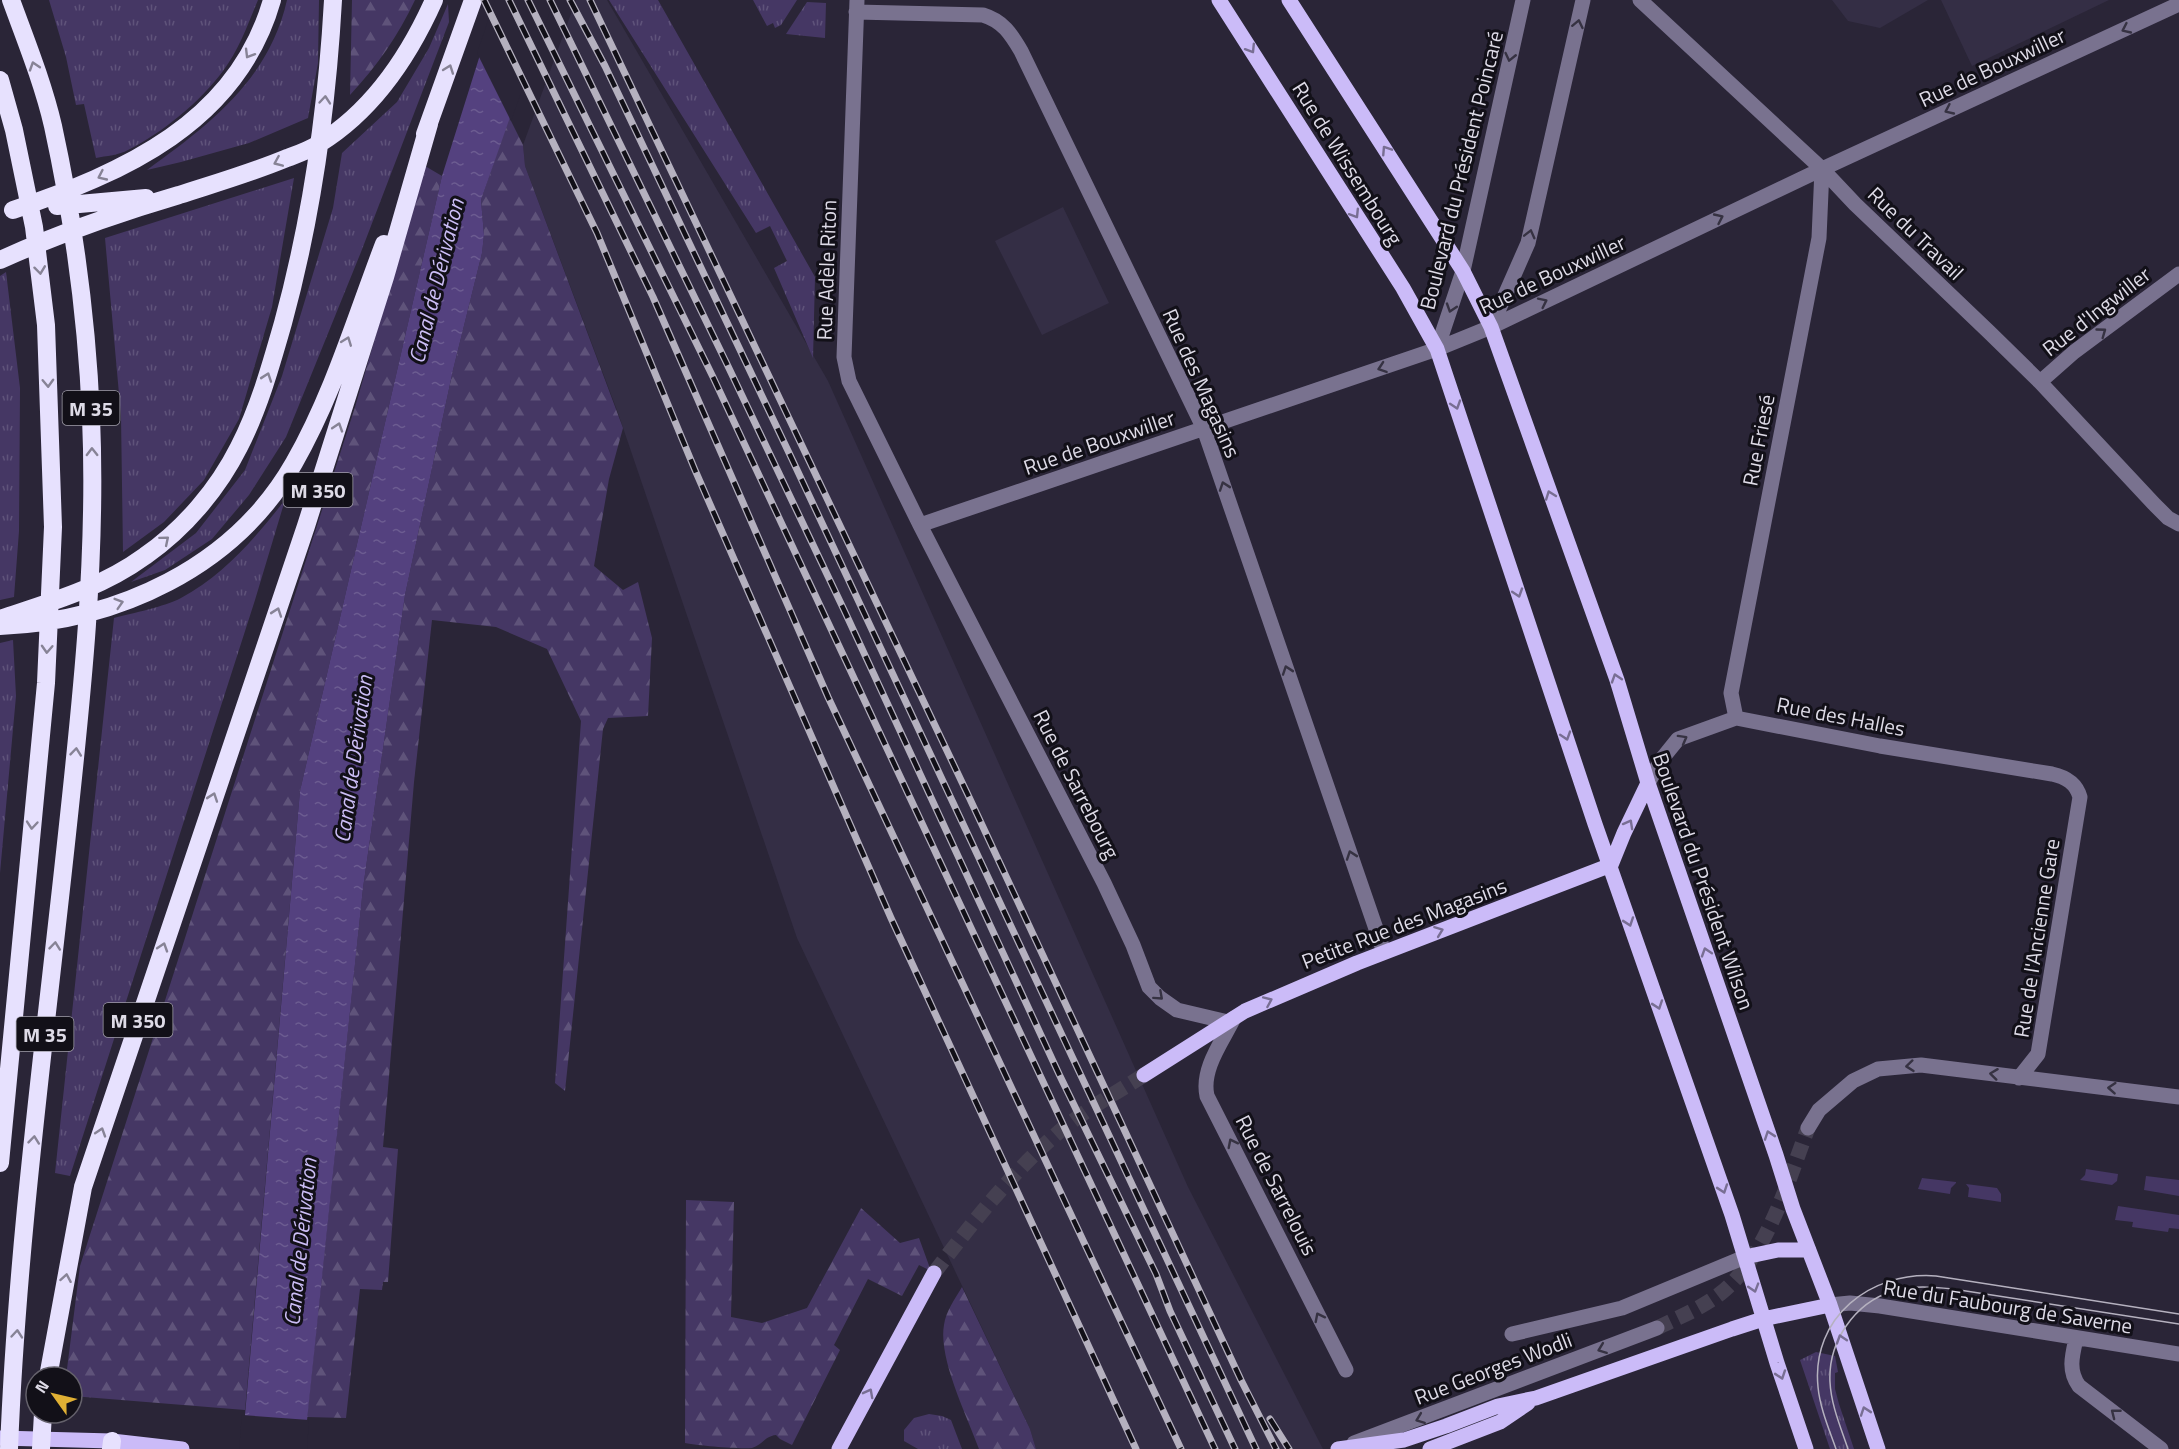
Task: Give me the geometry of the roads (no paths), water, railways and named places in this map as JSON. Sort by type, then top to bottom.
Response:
[{"type":"highway","name":"M 35","points":[[9,1449],[11,1393],[32,1155],[84,676],[92,510],[91,415],[82,306],[70,213],[52,121],[11,0]]},
{"type":"highway","points":[[6,211],[82,185],[129,163],[158,146],[207,109],[239,70],[254,46],[267,18],[272,0]]},
{"type":"highway","points":[[0,619],[78,594],[114,577],[146,556],[171,536],[209,495],[239,448],[265,382],[292,288],[302,241],[317,168],[325,111],[333,0]]},
{"type":"highway","points":[[0,260],[43,240],[177,195],[249,174],[318,145],[357,115],[396,70],[435,0]]},
{"type":"highway","name":"M 350","points":[[0,626],[32,625],[72,618],[147,594],[186,574],[210,557],[251,522],[264,506],[293,464],[313,427],[429,124],[473,0]]},
{"type":"highway","name":"M 35","points":[[0,80],[14,130],[34,226],[46,324],[53,528],[46,683],[0,1163]]},
{"type":"highway","name":"M 350","points":[[50,1365],[83,1187],[306,526],[385,277],[429,124]]},
{"type":"highway","points":[[6,211],[177,195]]},
{"type":"highway","points":[[41,1449],[42,1425]]},
{"type":"main road","name":"Rue de Wissembourg","points":[[1219,0],[1403,288],[1437,349]]},
{"type":"main road","name":"Rue de Wissembourg","points":[[1289,0],[1463,271],[1491,327]]},
{"type":"main road","name":"Boulevard du Président Wilson","points":[[1491,327],[1617,680],[1648,783],[1793,1209],[1830,1305],[1878,1449]]},
{"type":"main road","points":[[1437,349],[1611,866],[1613,878],[1729,1205],[1763,1319],[1806,1449]]},
{"type":"main road","points":[[1611,866],[1648,783]]},
{"type":"main road","name":"Petite Rue des Magasins","points":[[1144,1075],[1245,1011],[1384,952],[1611,866]]},
{"type":"main road","name":"Rue Georges Wodli","points":[[1745,1257],[1778,1250],[1809,1250]]},
{"type":"main road","points":[[839,1449],[934,1273]]},
{"type":"main road","points":[[1341,1448],[1404,1440],[1498,1406],[1536,1398],[1763,1319],[1830,1305]]},
{"type":"main road","name":"Rue Georges Wodli","points":[[1430,1449],[1500,1422],[1536,1398]]},
{"type":"main road","points":[[0,1438],[182,1449]]},
{"type":"street","name":"Boulevard du Président Poincaré","points":[[1437,349],[1463,271],[1523,0]]},
{"type":"street","points":[[1491,327],[1528,243],[1583,0]]},
{"type":"street","name":"Rue du Travail","points":[[1640,0],[1821,169],[2040,382],[2168,518],[2179,524]]},
{"type":"street","name":"Rue de Bouxwiller","points":[[920,525],[1437,349],[1491,327],[1821,169],[2179,4]]},
{"type":"street","name":"Rue des Magasins","points":[[857,6],[983,15],[993,18],[1011,33],[1204,429],[1384,952]]},
{"type":"street","name":"Rue Adèle Riton","points":[[857,6],[844,345],[846,370],[853,392],[920,525]]},
{"type":"street","name":"Rue Friesé","points":[[1736,718],[1731,693],[1819,238],[1821,169]]},
{"type":"street","name":"Rue d'Ingwiller","points":[[2040,382],[2074,352],[2179,274]]},
{"type":"street","name":"Rue de Sarrebourg","points":[[920,525],[1098,872],[1133,945],[1149,987],[1178,1010],[1226,1023]]},
{"type":"street","points":[[1648,783],[1661,760],[1678,739],[1736,718]]},
{"type":"street","name":"Rue des Halles","points":[[1736,718],[1880,746],[2052,774],[2069,780],[2076,787],[2080,797]]},
{"type":"street","name":"Rue de l'Ancienne Gare","points":[[2019,1078],[2038,1054],[2080,797]]},
{"type":"street","name":"Rue de Sarrelouis","points":[[1226,1023],[1205,1078],[1207,1096],[1346,1370]]},
{"type":"street","points":[[2038,1054],[2055,1080]]},
{"type":"street","points":[[1808,1128],[1820,1110],[1853,1081],[1878,1069],[1921,1065],[2179,1097]]},
{"type":"street","name":"Rue Georges Wodli","points":[[1512,1334],[1622,1308],[1745,1257]]},
{"type":"street","name":"Rue du Faubourg de Saverne","points":[[1830,1305],[1867,1304],[2179,1354]]},
{"type":"street","name":"Rue Georges Wodli","points":[[1341,1448],[1657,1328]]},
{"type":"street","points":[[2076,1339],[2071,1365],[2072,1377],[2079,1386],[2161,1449]]},
{"type":"water","name":"Canal de Dérivation","points":[[551,0],[481,200],[484,235],[482,253],[453,370],[405,595],[363,888],[304,1449],[242,1449],[300,791],[442,176],[480,55]]},
{"type":"tunnel","points":[[934,1273],[993,1199],[1042,1147],[1080,1116],[1144,1075]]},
{"type":"tunnel","points":[[1657,1328],[1721,1293],[1751,1259],[1784,1194],[1808,1128]]},
{"type":"tram line","points":[[1836,1449],[1823,1411],[1818,1387],[1818,1362],[1824,1339],[1835,1320],[1850,1303],[1868,1290],[1889,1281],[1912,1276],[1936,1276],[2179,1314]]},
{"type":"tram line","points":[[1848,1449],[1832,1399],[1830,1382],[1834,1353],[1846,1326],[1855,1315],[1866,1305],[1893,1291],[1916,1287],[1953,1289],[2179,1324]]},
{"type":"railway","points":[[484,0],[597,233],[695,470],[891,918],[1136,1449]]},
{"type":"railway","points":[[509,0],[653,297],[828,697],[1181,1449]]},
{"type":"railway","points":[[528,0],[713,377],[1215,1449]]},
{"type":"railway","points":[[550,0],[845,612],[1059,1074],[1156,1274],[1170,1311],[1235,1449]]},
{"type":"railway","points":[[570,0],[605,66],[791,457],[1256,1449]]},
{"type":"railway","points":[[590,0],[969,797],[1241,1380],[1276,1449]]},
{"type":"railway","points":[[1270,1419],[1289,1449]]}]
